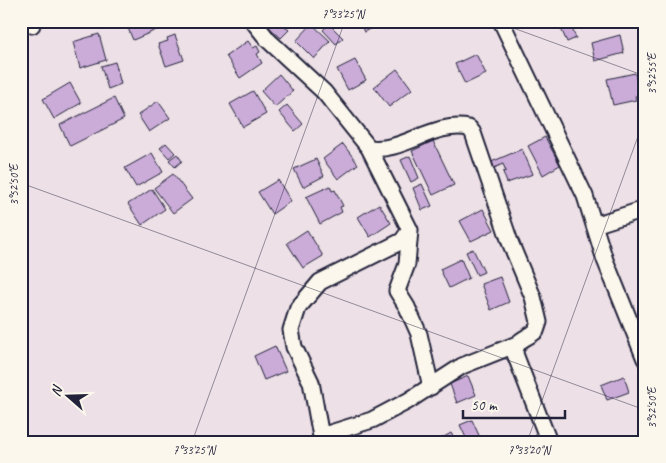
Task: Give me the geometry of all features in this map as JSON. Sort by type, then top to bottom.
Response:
[{"type":"street","points":[[253,21],[268,40],[324,92],[369,148],[410,230],[407,264],[397,291],[420,334],[430,387]]},
{"type":"street","points":[[501,21],[584,196],[605,260],[645,359]]},
{"type":"street","points":[[369,148],[393,146],[446,127],[469,128],[473,133],[510,242],[533,297],[539,322],[536,331],[520,340],[517,344],[462,366],[408,401],[372,420],[322,439],[312,382],[294,347],[291,330],[298,308],[320,282],[402,241],[410,230]]},
{"type":"street","points":[[594,225],[645,209]]},
{"type":"street","points":[[517,344],[515,354],[549,442]]},
{"type":"building","points":[[125,21],[169,21],[170,24],[133,40]]},
{"type":"building","points":[[274,21],[279,21],[289,30],[281,38],[269,27]]},
{"type":"building","points":[[359,21],[384,21],[364,32]]},
{"type":"building","points":[[569,21],[576,38],[567,42],[558,22]]},
{"type":"building","points":[[312,24],[330,41],[314,59],[296,41]]},
{"type":"building","points":[[329,24],[343,38],[336,44],[323,30]]},
{"type":"building","points":[[99,34],[106,60],[80,68],[73,42]]},
{"type":"building","points":[[175,35],[184,60],[166,66],[158,44],[168,41],[167,38]]},
{"type":"building","points":[[620,35],[624,53],[595,61],[591,43]]},
{"type":"building","points":[[248,41],[253,48],[257,46],[260,52],[257,54],[262,63],[240,78],[226,56]]},
{"type":"building","points":[[476,54],[486,74],[465,84],[455,64]]},
{"type":"building","points":[[355,60],[366,80],[348,90],[337,69]]},
{"type":"building","points":[[115,62],[121,84],[108,89],[101,66]]},
{"type":"building","points":[[397,69],[412,89],[389,107],[374,87]]},
{"type":"building","points":[[635,73],[637,84],[643,83],[645,94],[635,96],[636,100],[613,105],[607,79]]},
{"type":"building","points":[[279,74],[293,91],[275,107],[261,91]]},
{"type":"building","points":[[70,83],[81,103],[54,119],[43,99]]},
{"type":"building","points":[[253,91],[266,114],[243,127],[230,104]]},
{"type":"building","points":[[114,98],[124,119],[70,146],[60,125]]},
{"type":"building","points":[[158,101],[170,118],[149,132],[138,115]]},
{"type":"building","points":[[287,105],[303,124],[295,131],[279,112]]},
{"type":"building","points":[[545,137],[560,165],[543,175],[528,146]]},
{"type":"building","points":[[433,141],[454,185],[433,195],[412,151]]},
{"type":"building","points":[[166,143],[175,153],[169,158],[160,148]]},
{"type":"building","points":[[343,144],[358,164],[338,179],[323,159]]},
{"type":"building","points":[[522,149],[533,174],[507,183],[503,172],[506,171],[503,164],[492,169],[489,163]]},
{"type":"building","points":[[152,153],[163,172],[136,187],[125,168]]},
{"type":"building","points":[[177,154],[182,161],[175,167],[169,160]]},
{"type":"building","points":[[410,156],[419,178],[411,182],[401,160]]},
{"type":"building","points":[[316,159],[324,176],[303,187],[294,169]]},
{"type":"building","points":[[173,174],[192,199],[173,213],[154,188]]},
{"type":"building","points":[[278,180],[291,201],[272,214],[258,192]]},
{"type":"building","points":[[422,184],[432,206],[422,210],[413,188]]},
{"type":"building","points":[[330,186],[332,191],[335,190],[343,206],[340,207],[342,212],[320,224],[306,197]]},
{"type":"building","points":[[152,189],[165,209],[142,225],[128,204]]},
{"type":"building","points":[[379,204],[391,223],[370,237],[358,217]]},
{"type":"building","points":[[483,209],[494,230],[471,241],[460,221]]},
{"type":"building","points":[[307,230],[323,256],[303,268],[287,243]]},
{"type":"building","points":[[473,249],[484,272],[477,275],[466,252]]},
{"type":"building","points":[[461,259],[469,278],[449,288],[440,269]]},
{"type":"building","points":[[500,277],[509,302],[491,310],[481,284]]},
{"type":"building","points":[[275,346],[286,371],[264,380],[254,356]]},
{"type":"building","points":[[468,376],[476,395],[457,403],[450,384]]},
{"type":"building","points":[[624,376],[629,392],[607,400],[601,385]]},
{"type":"building","points":[[472,420],[482,442],[468,442],[460,425]]},
{"type":"building","points":[[451,433],[456,442],[435,442]]}]
